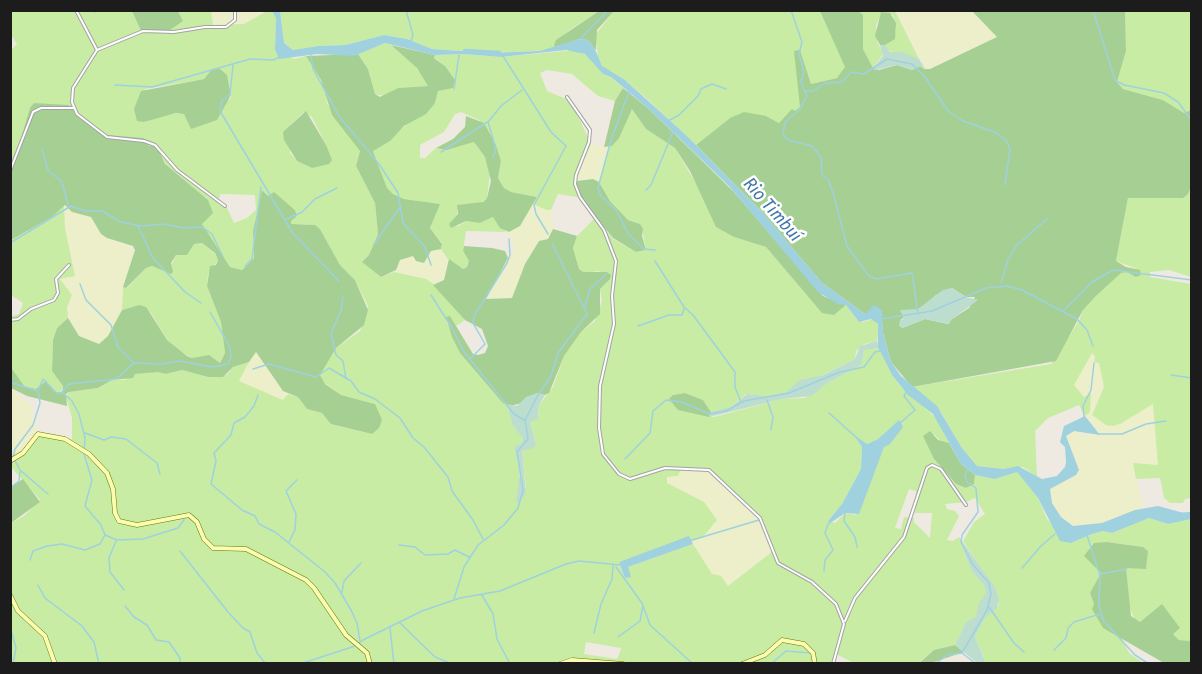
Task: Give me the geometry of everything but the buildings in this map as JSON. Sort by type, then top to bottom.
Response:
[{"type":"street","points":[[76,10],[97,50]]},
{"type":"street","points":[[225,206],[177,170],[159,148],[144,141],[107,138],[84,122],[73,108],[74,88],[97,50],[143,31],[174,32],[205,27],[226,27],[235,20],[235,10]]},
{"type":"street","points":[[567,97],[590,130],[589,142],[576,175],[575,184],[580,197],[604,230],[616,261],[612,296],[614,324],[600,386],[599,434],[606,458],[619,474],[630,478],[671,467],[709,470],[760,518],[778,563],[812,582],[834,601],[844,624]]},
{"type":"street","points":[[10,171],[29,117],[33,112],[41,108],[73,108]]},
{"type":"street","points":[[10,320],[18,319],[31,309],[54,300],[58,293],[56,279],[69,265]]},
{"type":"street","points":[[10,461],[23,453],[38,434],[65,439],[88,454],[107,472],[114,495],[115,513],[119,521],[137,525],[189,515],[197,522],[204,539],[213,548],[246,549],[306,580],[346,635],[367,653],[370,663]]},
{"type":"street","points":[[833,663],[844,624],[855,598],[904,537],[927,468],[932,465],[941,469],[966,505]]},
{"type":"street","points":[[11,598],[21,615],[45,636],[55,663]]},
{"type":"street","points":[[742,663],[765,655],[782,640],[804,644],[813,653],[815,663]]},
{"type":"street","points":[[560,663],[572,660],[623,663]]},
{"type":"green space","points":[[11,11],[132,11],[141,31],[183,21],[178,11],[211,11],[213,25],[244,24],[267,11],[272,11],[276,18],[275,49],[294,59],[306,56],[315,67],[326,92],[327,103],[360,151],[356,166],[375,203],[378,234],[369,255],[363,262],[381,277],[394,272],[426,279],[439,288],[465,320],[456,326],[450,316],[446,320],[460,353],[507,404],[512,424],[523,439],[523,443],[514,447],[520,472],[518,493],[526,487],[522,451],[536,443],[530,422],[539,415],[539,405],[553,387],[564,356],[581,332],[595,321],[602,301],[600,289],[607,282],[599,271],[583,273],[579,269],[573,248],[577,236],[596,217],[613,239],[636,252],[646,250],[643,233],[635,222],[628,220],[610,201],[599,182],[609,148],[632,109],[646,129],[675,148],[698,187],[734,237],[766,247],[816,306],[834,315],[846,305],[857,320],[863,322],[873,319],[880,327],[877,341],[864,344],[856,351],[855,359],[816,378],[805,379],[786,392],[766,396],[746,394],[731,407],[718,413],[711,412],[703,400],[685,393],[673,395],[672,403],[688,411],[714,417],[782,399],[805,398],[862,364],[864,349],[879,348],[892,375],[902,388],[936,418],[949,443],[941,442],[934,434],[934,459],[956,484],[966,488],[974,484],[975,475],[995,479],[1017,472],[1038,498],[1047,519],[1071,543],[1103,531],[1112,533],[1149,518],[1168,524],[1191,519],[1191,641],[1179,640],[1153,612],[1140,622],[1135,621],[1129,605],[1126,568],[1148,551],[1143,547],[1107,542],[1102,573],[1090,593],[1103,628],[1121,637],[1129,653],[1143,663],[984,663],[984,657],[975,637],[985,618],[999,605],[994,587],[963,541],[974,522],[985,514],[975,498],[966,502],[945,504],[947,509],[955,511],[959,516],[947,540],[953,541],[959,537],[971,570],[984,585],[986,593],[976,617],[966,622],[955,645],[934,650],[918,663],[854,663],[836,654],[833,664],[11,663],[11,523],[24,516],[40,500],[11,467],[10,460],[24,453],[37,433],[72,439],[72,418],[66,397],[69,392],[98,388],[112,380],[124,380],[135,374],[157,371],[166,374],[182,370],[208,377],[227,375],[233,367],[249,362],[239,381],[283,400],[288,394],[298,397],[307,409],[322,413],[335,425],[372,434],[375,404],[341,395],[323,382],[320,375],[322,370],[336,348],[360,331],[368,306],[355,280],[340,265],[320,229],[314,225],[291,224],[291,220],[297,216],[295,210],[274,193],[268,196],[262,190],[253,231],[254,258],[242,270],[230,267],[205,231],[202,224],[206,219],[165,164],[156,144],[149,146],[106,135],[85,122],[69,105],[15,159],[11,160],[11,50],[17,44],[11,35]],"holes":[[[219,68],[228,81],[231,98],[224,103],[223,108],[165,115],[144,122],[145,89],[204,79],[212,69]],[[304,112],[312,117],[326,145],[312,168],[297,161],[290,153],[290,125]],[[220,194],[255,195],[256,210],[247,218],[234,223],[226,206],[219,201]],[[898,421],[884,447],[856,515],[845,513],[835,523],[828,521],[842,504],[861,469],[862,447],[856,437],[866,444],[878,439]],[[681,468],[708,469],[764,522],[773,551],[728,586],[721,576],[712,574],[693,544],[628,567],[625,578],[619,562],[689,537],[691,541],[702,538],[717,520],[704,502],[667,483],[667,477],[678,476]],[[909,489],[916,491],[915,513],[932,513],[930,538],[914,522],[914,518],[904,517],[901,529],[895,528]],[[586,642],[621,648],[617,659],[584,654]]]},
{"type":"green space","points":[[132,11],[178,11],[183,21],[167,32],[141,31]]},
{"type":"green space","points":[[211,11],[267,11],[244,24],[213,25]]},
{"type":"green space","points":[[280,11],[599,11],[568,31],[554,45],[555,48],[540,51],[489,53],[432,49],[407,39],[384,35],[345,45],[293,50],[284,43]]},
{"type":"green space","points":[[599,11],[614,11],[597,30],[596,50],[588,40],[579,39],[555,48],[556,40]]},
{"type":"green space","points":[[614,11],[820,11],[846,67],[837,78],[811,84],[800,50],[800,107],[795,112],[792,110],[779,123],[766,116],[730,118],[696,145],[646,98],[625,80],[604,68],[598,60],[596,34]]},
{"type":"green space","points":[[820,11],[859,11],[863,15],[863,49],[873,68],[879,70],[897,65],[912,70],[920,66],[930,69],[997,37],[972,11],[1125,11],[1126,51],[1117,82],[1123,89],[1163,100],[1184,113],[1191,110],[1191,186],[1188,194],[1183,198],[1128,198],[1116,261],[1126,267],[1140,270],[1141,275],[1136,277],[1127,272],[1121,273],[1096,296],[1083,310],[1056,361],[912,387],[891,362],[883,333],[881,310],[865,314],[822,283],[762,212],[696,145],[730,118],[744,112],[766,116],[779,123],[792,109],[795,111],[800,107],[794,51],[800,50],[811,84],[837,78],[845,67]],"holes":[[[952,288],[966,297],[975,297],[969,308],[948,324],[925,319],[902,328],[900,320],[925,305],[936,295]]]},
{"type":"green space","points":[[859,11],[895,11],[919,59],[886,50],[885,45],[896,32],[893,15],[882,12],[876,25],[877,41],[883,54],[873,68],[863,49],[863,15]]},
{"type":"green space","points":[[895,11],[972,11],[998,37],[926,70]]},
{"type":"green space","points":[[1125,11],[1191,11],[1191,110],[1184,113],[1163,100],[1123,89],[1117,82],[1126,51]]},
{"type":"green space","points":[[881,12],[890,13],[896,23],[895,39],[885,45],[880,45],[875,36]]},
{"type":"green space","points":[[385,43],[391,45],[413,64],[427,80],[428,86],[398,88],[385,96],[375,94],[368,69],[358,54]]},
{"type":"green space","points":[[391,45],[435,55],[434,58],[445,66],[455,80],[453,88],[438,91],[435,103],[426,114],[404,126],[390,141],[373,151],[387,188],[393,194],[404,199],[440,204],[430,228],[442,244],[441,249],[431,251],[424,263],[416,261],[413,256],[400,260],[396,270],[381,277],[362,262],[369,255],[378,234],[375,203],[356,166],[360,151],[332,115],[321,80],[306,56],[358,54],[368,69],[375,94],[380,97],[398,88],[428,86],[417,68]]},
{"type":"green space","points":[[880,45],[885,45],[890,52],[902,52],[919,59],[926,70],[920,66],[912,70],[897,65],[875,70],[873,68],[883,56]]},
{"type":"green space","points":[[575,50],[588,56],[603,74],[611,77],[623,88],[615,101],[598,96],[572,74],[547,70],[540,73],[547,91],[571,101],[591,144],[578,173],[576,188],[583,198],[558,194],[551,210],[547,210],[533,204],[537,197],[506,191],[498,178],[501,161],[496,145],[479,120],[461,112],[455,114],[444,132],[420,145],[420,158],[425,158],[436,148],[447,150],[474,142],[485,157],[490,171],[487,198],[479,204],[457,210],[457,227],[466,221],[480,223],[493,217],[506,232],[466,231],[463,251],[469,261],[467,267],[463,269],[457,266],[447,258],[441,249],[442,243],[430,228],[439,204],[404,199],[393,194],[387,189],[373,151],[435,103],[438,91],[443,89],[445,66],[434,57],[435,55],[464,54],[501,57]]},
{"type":"green space","points":[[219,68],[227,75],[231,95],[217,120],[191,129],[184,114],[176,113],[144,122],[137,121],[134,109],[141,91],[204,79],[212,69]]},
{"type":"green space","points":[[623,88],[650,110],[733,191],[823,296],[846,305],[834,315],[822,313],[766,247],[734,237],[716,227],[690,171],[675,148],[646,129],[632,109],[619,138],[612,146],[604,147],[615,101]]},
{"type":"green space","points":[[34,103],[69,105],[85,122],[106,135],[144,138],[149,146],[156,144],[165,164],[208,200],[213,213],[202,224],[230,267],[242,270],[254,258],[253,231],[262,190],[268,196],[274,192],[295,210],[297,216],[291,224],[315,225],[320,229],[340,265],[355,280],[368,310],[364,325],[336,348],[320,375],[325,384],[341,395],[375,404],[382,420],[379,428],[372,434],[331,424],[322,413],[307,409],[298,397],[283,391],[256,352],[249,362],[233,367],[223,377],[208,377],[182,370],[166,374],[158,372],[135,374],[133,378],[112,380],[98,388],[69,392],[66,394],[67,406],[27,396],[11,388],[12,369],[25,387],[36,389],[46,381],[55,392],[62,393],[63,386],[52,371],[53,340],[57,328],[68,318],[79,336],[99,344],[108,336],[122,310],[139,305],[146,307],[167,340],[187,356],[192,358],[209,355],[220,363],[225,353],[221,322],[207,286],[210,266],[216,265],[218,260],[215,253],[202,243],[194,244],[187,255],[176,255],[171,263],[173,272],[171,274],[152,266],[146,268],[126,288],[123,287],[135,250],[133,246],[107,238],[101,234],[91,217],[72,212],[65,205],[52,217],[11,240],[11,160],[15,159],[30,108]]},
{"type":"green space","points":[[306,111],[326,145],[332,160],[329,164],[312,168],[297,161],[284,140],[283,132]]},
{"type":"green space","points":[[466,116],[484,123],[496,145],[501,161],[498,178],[504,188],[511,192],[537,197],[520,226],[509,232],[500,228],[493,217],[480,223],[466,221],[451,228],[449,224],[458,214],[457,205],[483,202],[487,198],[491,181],[485,157],[474,142],[447,150],[436,148],[453,139],[465,127]]},
{"type":"green space","points":[[590,144],[609,148],[599,182],[593,179],[577,181],[578,173]]},
{"type":"green space","points":[[593,179],[599,182],[610,201],[628,220],[640,224],[646,250],[636,252],[613,238],[596,217],[576,189],[577,181]]},
{"type":"green space","points":[[1191,186],[1191,277],[1169,270],[1150,272],[1150,277],[1191,284],[1191,498],[1185,499],[1183,503],[1170,503],[1164,498],[1160,478],[1136,479],[1133,463],[1158,465],[1153,404],[1113,426],[1106,425],[1092,415],[1104,387],[1099,363],[1094,362],[1095,356],[1092,353],[1074,385],[1084,397],[1091,393],[1090,412],[1085,416],[1079,405],[1048,418],[1035,431],[1037,477],[1023,467],[1004,469],[977,466],[962,448],[941,412],[912,387],[1051,364],[1079,321],[1083,310],[1121,273],[1137,269],[1116,261],[1128,198],[1183,198]]},
{"type":"green space","points":[[64,204],[72,212],[91,217],[101,234],[120,243],[128,244],[135,250],[123,287],[122,310],[108,336],[99,344],[79,336],[69,321],[67,307],[72,295],[60,278],[75,275],[65,228]]},
{"type":"green space","points":[[64,204],[65,228],[75,276],[60,279],[72,295],[67,307],[68,318],[57,328],[53,340],[52,371],[63,386],[60,394],[52,387],[36,389],[25,387],[11,369],[11,316],[19,314],[23,303],[11,295],[10,240],[52,217]]},
{"type":"green space","points":[[533,204],[551,210],[553,229],[548,239],[539,241],[525,264],[512,298],[485,299],[515,246],[507,232],[520,226]]},
{"type":"green space","points":[[553,229],[577,236],[573,248],[579,269],[583,272],[607,272],[611,275],[600,289],[600,314],[581,332],[564,356],[549,393],[545,395],[537,393],[522,403],[510,406],[503,403],[460,353],[446,317],[450,316],[473,354],[485,353],[488,346],[482,329],[465,320],[433,285],[444,280],[449,259],[463,269],[467,267],[469,261],[463,251],[464,246],[492,248],[505,251],[508,258],[486,299],[512,298],[525,264],[539,241],[548,239]]},
{"type":"green space","points":[[202,243],[215,254],[218,260],[208,274],[207,286],[221,322],[225,353],[220,363],[214,359],[192,358],[180,351],[167,340],[151,313],[139,305],[122,310],[123,287],[127,288],[146,268],[152,266],[168,273],[176,255],[187,254],[194,244]]},
{"type":"green space","points":[[438,248],[449,261],[444,280],[433,285],[416,276],[394,272],[400,260],[413,256],[415,260],[425,261],[431,251]]},
{"type":"green space","points":[[952,288],[966,297],[978,300],[952,319],[949,324],[925,319],[902,328],[899,326],[900,320],[904,319],[900,310],[918,309],[943,290]]},
{"type":"green space","points":[[877,341],[879,348],[864,350],[862,364],[829,382],[811,396],[782,399],[709,417],[711,412],[731,407],[747,394],[766,396],[786,392],[800,380],[823,375],[855,359],[860,346]]},
{"type":"green space","points":[[255,351],[276,382],[288,394],[283,400],[238,381]]},
{"type":"green space","points":[[1092,353],[1099,363],[1104,387],[1153,404],[1158,465],[1133,464],[1143,507],[1102,523],[1073,526],[1061,517],[1053,506],[1050,489],[1076,475],[1079,470],[1068,444],[1067,434],[1076,431],[1084,435],[1099,434],[1085,416],[1089,412],[1091,393],[1084,397],[1074,385]]},
{"type":"green space","points":[[10,388],[32,406],[37,433],[24,453],[10,460]]},
{"type":"green space","points":[[537,393],[545,395],[539,405],[538,419],[530,422],[536,444],[533,448],[522,451],[526,493],[520,502],[516,502],[520,472],[514,447],[522,443],[523,439],[512,424],[507,404],[517,406],[526,397]]},
{"type":"green space","points":[[685,393],[703,400],[711,412],[709,417],[678,410],[669,399],[673,395]]},
{"type":"green space","points":[[930,431],[938,440],[949,443],[961,464],[975,475],[974,484],[966,488],[956,484],[934,459],[923,436]]},
{"type":"green space","points":[[680,468],[708,469],[764,522],[773,551],[727,586],[712,574],[691,541],[702,538],[667,483],[666,477],[678,476]]},
{"type":"green space","points":[[23,479],[40,502],[11,523],[11,487]]},
{"type":"green space","points":[[959,537],[995,587],[999,600],[997,608],[985,618],[975,637],[984,663],[977,663],[955,645],[966,622],[976,617],[979,603],[986,593],[984,585],[971,570]]},
{"type":"green space","points":[[1107,542],[1143,547],[1148,551],[1146,569],[1126,568],[1131,616],[1140,622],[1162,604],[1180,628],[1173,634],[1179,640],[1191,641],[1191,663],[1164,663],[1103,628],[1092,609],[1094,604],[1090,593],[1101,573],[1084,556],[1094,543]]},
{"type":"green space","points":[[955,645],[964,652],[931,663],[918,664],[934,650]]},
{"type":"water","points":[[272,11],[280,11],[284,43],[293,50],[345,45],[384,35],[407,39],[432,49],[489,53],[540,51],[579,39],[588,40],[594,47],[602,66],[625,80],[687,136],[762,212],[822,283],[865,314],[874,305],[882,310],[883,333],[891,362],[901,376],[937,406],[962,448],[977,466],[1004,469],[1018,466],[1042,479],[1057,476],[1065,467],[1066,462],[1065,447],[1060,442],[1064,426],[1085,416],[1100,435],[1074,431],[1066,436],[1079,470],[1076,475],[1050,489],[1052,503],[1061,517],[1073,526],[1102,523],[1135,510],[1158,506],[1191,515],[1191,519],[1168,524],[1149,518],[1112,533],[1103,531],[1071,543],[1060,541],[1038,498],[1017,472],[995,479],[975,475],[961,464],[933,414],[908,395],[892,375],[878,347],[878,324],[871,319],[859,322],[846,305],[838,304],[818,292],[729,186],[650,110],[611,77],[603,74],[585,54],[566,50],[501,57],[464,54],[435,55],[385,43],[354,56],[317,54],[279,59],[275,49],[276,18]]},
{"type":"water","points":[[899,420],[903,427],[890,444],[884,447],[859,514],[845,513],[829,524],[828,521],[842,504],[861,469],[862,447],[854,435],[867,444],[878,439]]},
{"type":"water","points":[[689,536],[693,544],[628,567],[631,577],[625,578],[619,562]]},
{"type":"waterway","points":[[406,10],[413,35],[411,41]]},
{"type":"waterway","points":[[579,40],[608,10]]},
{"type":"waterway","points":[[791,10],[802,42],[799,54],[804,72],[801,82],[807,96],[800,109],[785,122],[783,134],[788,140],[812,146],[821,157],[822,175],[829,181],[847,246],[869,276],[876,279],[912,273],[918,314]]},
{"type":"waterway","points":[[1093,10],[1115,80],[1124,85],[1164,93],[1178,102],[1192,121]]},
{"type":"waterway","name":"Rio Timbuí","points":[[465,51],[499,53]]},
{"type":"waterway","points":[[311,55],[313,69],[339,116],[379,164],[398,193],[403,223],[425,247],[431,265]]},
{"type":"waterway","points":[[454,89],[459,55]]},
{"type":"waterway","points":[[503,56],[551,132],[566,146],[534,205],[536,214],[548,234]]},
{"type":"waterway","points":[[115,85],[152,87],[250,59],[273,60],[280,57]]},
{"type":"waterway","points":[[806,91],[813,91],[825,83],[842,82],[851,72],[864,74],[887,59],[912,64],[925,77],[948,111],[963,121],[997,133],[1007,142],[1010,149],[1005,185]]},
{"type":"waterway","points":[[233,65],[230,94],[222,101],[220,111],[292,232],[339,281]]},
{"type":"waterway","points":[[668,121],[679,115],[698,96],[701,89],[712,84],[726,89]]},
{"type":"waterway","points":[[441,152],[489,121],[501,106],[522,90]]},
{"type":"waterway","points":[[629,92],[611,140],[598,188],[601,196],[616,210],[629,235],[644,249],[655,250]]},
{"type":"waterway","points":[[488,122],[496,149],[493,158]]},
{"type":"waterway","points":[[646,190],[651,185],[673,132]]},
{"type":"waterway","points":[[42,150],[48,170],[62,182],[68,205]]},
{"type":"waterway","points":[[245,266],[252,259],[261,187]]},
{"type":"waterway","points":[[287,219],[302,212],[315,199],[337,188]]},
{"type":"waterway","points":[[10,243],[71,206],[85,211],[102,211],[121,222],[141,226],[163,224],[184,228],[202,227],[212,234],[223,257]]},
{"type":"waterway","points":[[374,244],[401,206]]},
{"type":"waterway","points":[[1001,283],[1008,260],[1016,246],[1048,218]]},
{"type":"waterway","points":[[138,226],[153,258],[185,292],[201,303]]},
{"type":"waterway","points":[[470,359],[485,344],[473,323],[474,316],[507,263],[510,255],[509,239]]},
{"type":"waterway","points":[[454,599],[464,567],[478,545],[504,525],[518,508],[523,490],[517,452],[528,439],[525,420],[551,376],[558,353],[587,314],[552,243]]},
{"type":"waterway","points":[[655,261],[684,307],[693,315],[735,372],[735,387],[741,402]]},
{"type":"waterway","points":[[1064,310],[1092,282],[1113,270],[1192,280]]},
{"type":"waterway","points":[[585,306],[590,289],[606,274]]},
{"type":"waterway","points":[[80,284],[86,300],[111,325],[118,347],[134,363]]},
{"type":"waterway","points":[[881,319],[932,311],[986,288],[1007,286],[1022,290],[1077,319],[1087,330],[1093,346]]},
{"type":"waterway","points":[[431,295],[464,352],[514,414],[524,420]]},
{"type":"waterway","points":[[343,297],[341,311],[331,333],[336,355],[343,361],[346,379]]},
{"type":"waterway","points":[[638,326],[669,315],[682,315],[684,309]]},
{"type":"waterway","points":[[62,392],[69,384],[116,379],[134,363],[162,364],[179,361],[213,367],[228,364],[231,357],[230,347],[210,312]]},
{"type":"waterway","points":[[625,459],[650,433],[653,411],[666,400],[682,402],[709,414],[726,411],[744,401],[789,393],[840,372],[864,367],[875,352],[880,351]]},
{"type":"waterway","points":[[1084,417],[1083,406],[1091,390],[1094,363]]},
{"type":"waterway","points":[[253,369],[269,364],[316,377],[329,368],[351,381],[359,392],[375,399],[400,418],[413,438],[424,447],[448,477],[452,491],[473,520],[483,539]]},
{"type":"waterway","points":[[1171,375],[1192,378]]},
{"type":"waterway","points":[[48,494],[20,470],[13,457],[15,449],[33,425],[40,403],[38,391],[43,379],[57,393],[63,393],[72,401],[79,414],[85,438],[84,454],[92,480],[85,506],[101,525],[105,535],[117,540],[143,539],[178,528],[184,520]]},
{"type":"waterway","points":[[10,382],[38,391]]},
{"type":"waterway","points":[[899,424],[915,410],[904,396],[907,391]]},
{"type":"waterway","points":[[258,395],[254,406],[245,417],[234,423],[231,435],[214,453],[216,461],[211,484],[242,510],[255,516],[259,524],[275,532],[325,572],[335,583],[351,610],[357,623],[360,641]]},
{"type":"waterway","points":[[767,400],[773,417],[771,430]]},
{"type":"waterway","points":[[829,413],[857,438]]},
{"type":"waterway","points":[[1099,434],[1122,434],[1146,424],[1166,421]]},
{"type":"waterway","points":[[85,433],[104,440],[111,437],[126,439],[157,463],[160,474]]},
{"type":"waterway","points":[[962,653],[987,610],[991,594],[989,583],[973,565],[961,542],[962,535],[978,512],[976,488],[967,482],[965,476],[968,467]]},
{"type":"waterway","points":[[10,488],[19,481],[20,472]]},
{"type":"waterway","points":[[289,542],[295,530],[296,514],[286,491],[297,480]]},
{"type":"waterway","points":[[845,512],[844,521],[855,537],[857,547]]},
{"type":"waterway","name":"Rio Timbuí","points":[[1181,515],[1192,514]]},
{"type":"waterway","points":[[689,541],[759,520]]},
{"type":"waterway","points":[[824,571],[825,560],[833,550],[825,533],[828,524]]},
{"type":"waterway","points":[[1022,568],[1055,534]]},
{"type":"waterway","points":[[30,560],[33,551],[47,546],[62,544],[85,550],[100,544],[105,535]]},
{"type":"waterway","points":[[1087,535],[1100,576],[1099,605],[1103,620],[1135,655],[1149,664]]},
{"type":"waterway","points":[[116,541],[109,558],[110,572],[124,590]]},
{"type":"waterway","points":[[399,545],[415,547],[425,555],[448,554],[455,550],[469,557]]},
{"type":"waterway","points":[[180,551],[228,612],[250,632],[257,653],[266,664]]},
{"type":"waterway","points":[[300,664],[355,646],[422,611],[460,598],[500,591],[566,564],[579,561],[620,565]]},
{"type":"waterway","points":[[342,592],[344,581],[361,563]]},
{"type":"waterway","points":[[594,633],[601,604],[612,579],[613,566]]},
{"type":"waterway","points":[[616,567],[642,603],[650,625],[693,664]]},
{"type":"waterway","points":[[1100,574],[1127,569]]},
{"type":"waterway","points":[[38,585],[45,598],[82,626],[94,642],[99,664]]},
{"type":"waterway","points":[[482,595],[493,614],[497,639],[510,664]]},
{"type":"waterway","points":[[618,637],[640,621],[643,605]]},
{"type":"waterway","points":[[125,606],[134,617],[147,625],[156,640],[169,642],[180,658],[180,664]]},
{"type":"waterway","points":[[989,607],[1014,643],[1024,652]]},
{"type":"waterway","points":[[1054,650],[1066,638],[1068,628],[1074,622],[1100,614]]},
{"type":"waterway","points":[[400,623],[435,657],[452,664]]},
{"type":"waterway","points":[[390,628],[394,664]]},
{"type":"waterway","points":[[11,630],[16,648],[13,664]]},
{"type":"waterway","points":[[771,664],[786,651],[811,653]]},
{"type":"waterway","points":[[935,664],[947,655],[962,653],[976,664]]}]
